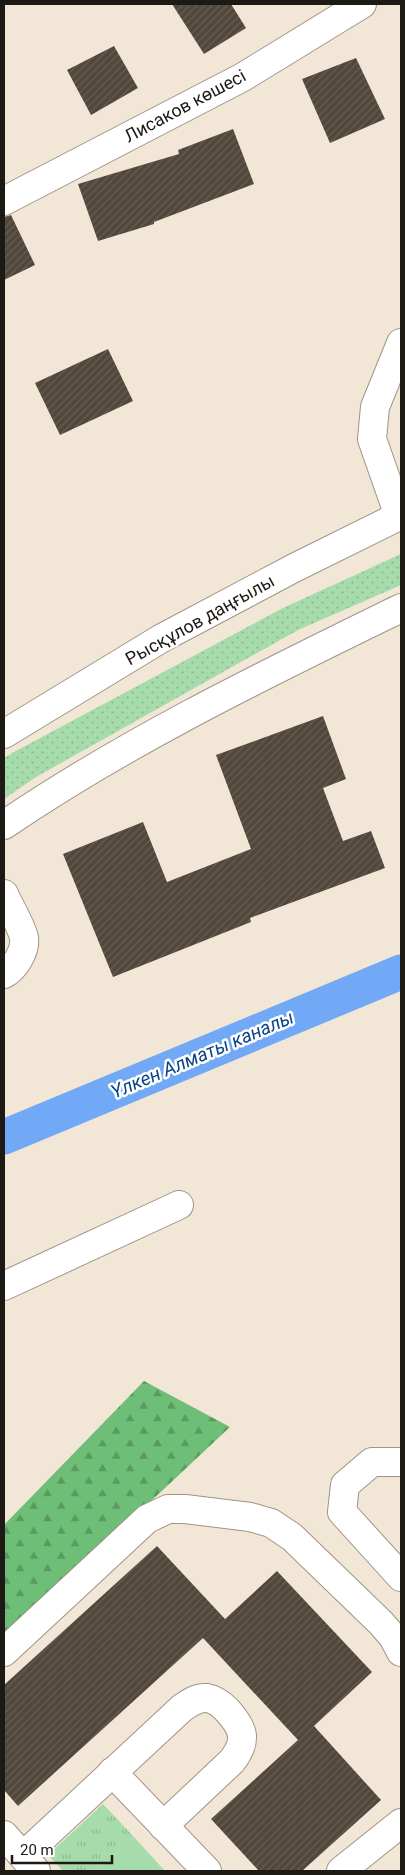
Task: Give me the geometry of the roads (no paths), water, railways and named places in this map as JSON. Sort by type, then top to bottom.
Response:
[{"type":"main road","name":"Лисаков көшесі","points":[[4,202],[243,77],[362,4]]},
{"type":"main road","points":[[400,516],[372,439],[375,407],[401,343]]},
{"type":"main road","name":"Рысқұлов даңғылы","points":[[4,734],[162,638],[294,568],[400,516]]},
{"type":"main road","points":[[4,825],[31,806],[144,739],[250,682],[401,608]]},
{"type":"main road","points":[[4,894],[24,939],[20,956],[12,970],[4,974]]},
{"type":"main road","points":[[4,1286],[179,1205]]},
{"type":"main road","points":[[401,1462],[372,1462],[344,1485],[342,1512],[401,1577]]},
{"type":"main road","points":[[4,1652],[147,1519],[168,1509],[185,1509],[250,1517],[271,1523],[292,1537],[381,1623],[393,1637],[401,1652]]},
{"type":"main road","points":[[4,1835],[30,1864],[112,1772],[190,1702],[207,1698],[215,1701],[236,1720],[242,1730],[239,1752],[232,1761],[163,1826]]},
{"type":"main road","points":[[112,1772],[207,1871]]},
{"type":"main road","points":[[341,1871],[401,1823]]},
{"type":"waterway","name":"Үлкен Алматы каналы","points":[[4,1137],[401,972]]}]
